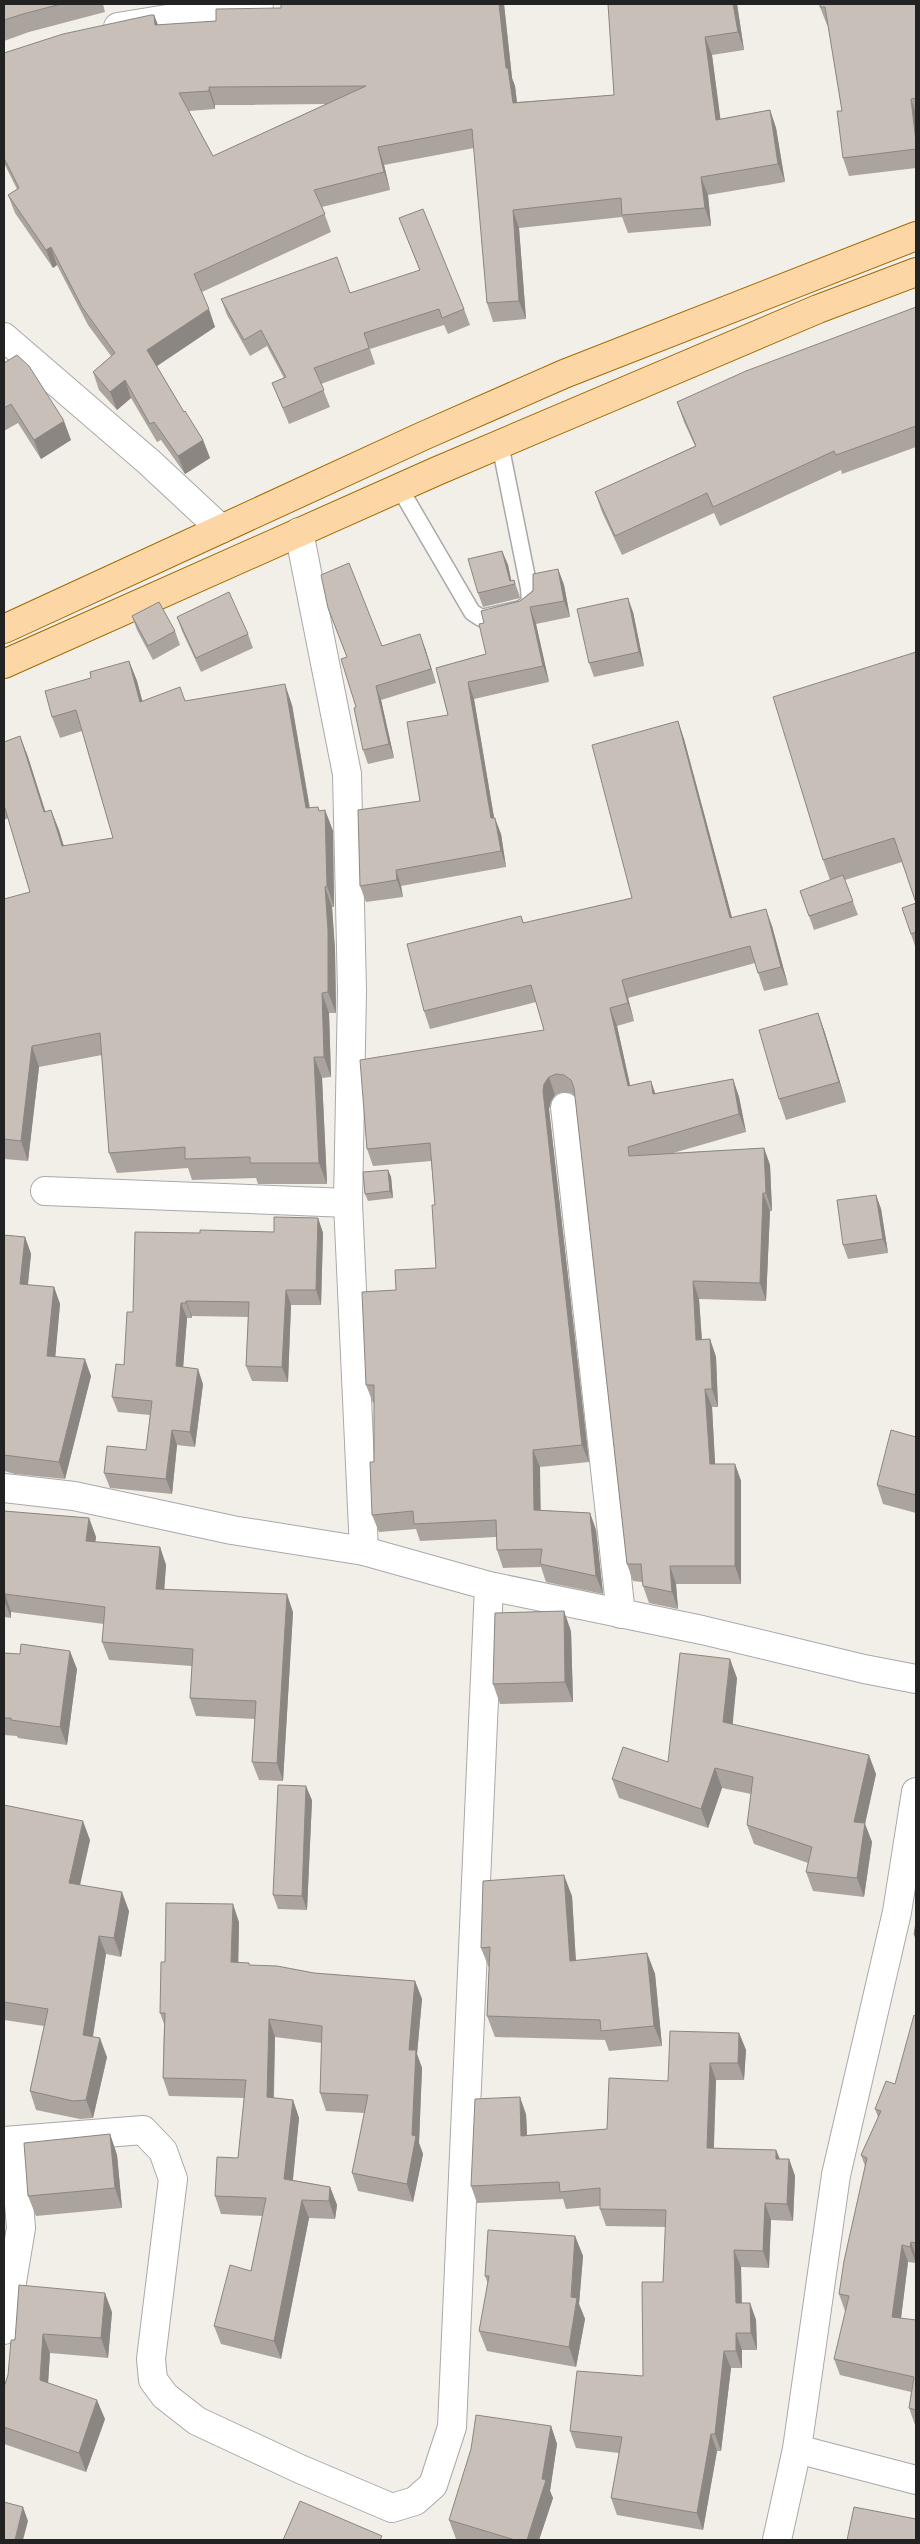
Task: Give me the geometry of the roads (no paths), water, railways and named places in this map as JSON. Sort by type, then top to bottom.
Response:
[{"type":"main road","points":[[4,629],[423,436],[564,374],[916,236]]},
{"type":"main road","points":[[4,664],[500,444],[818,309],[916,272]]},
{"type":"street","points":[[90,32],[224,8],[259,4]]},
{"type":"street","points":[[4,337],[149,462],[220,529]]},
{"type":"street","points":[[299,532],[347,774],[352,991],[348,1203],[364,1552]]},
{"type":"street","points":[[565,1107],[621,1614]]},
{"type":"street","points":[[45,1191],[348,1203]]},
{"type":"street","points":[[4,1488],[74,1496],[232,1530],[364,1552],[489,1586],[916,1679]]},
{"type":"street","points":[[4,2330],[21,2228],[9,2142],[143,2130],[163,2151],[173,2179],[151,2359],[153,2380],[165,2396],[197,2421],[300,2469],[392,2508],[415,2501],[434,2485],[452,2427],[489,1586]]},
{"type":"street","points":[[777,2540],[797,2449],[836,2175],[897,1912],[916,1792]]},
{"type":"street","points":[[797,2449],[916,2480]]},
{"type":"lane","points":[[400,488],[472,612],[481,618],[521,610],[530,603],[530,588],[500,444]]}]
